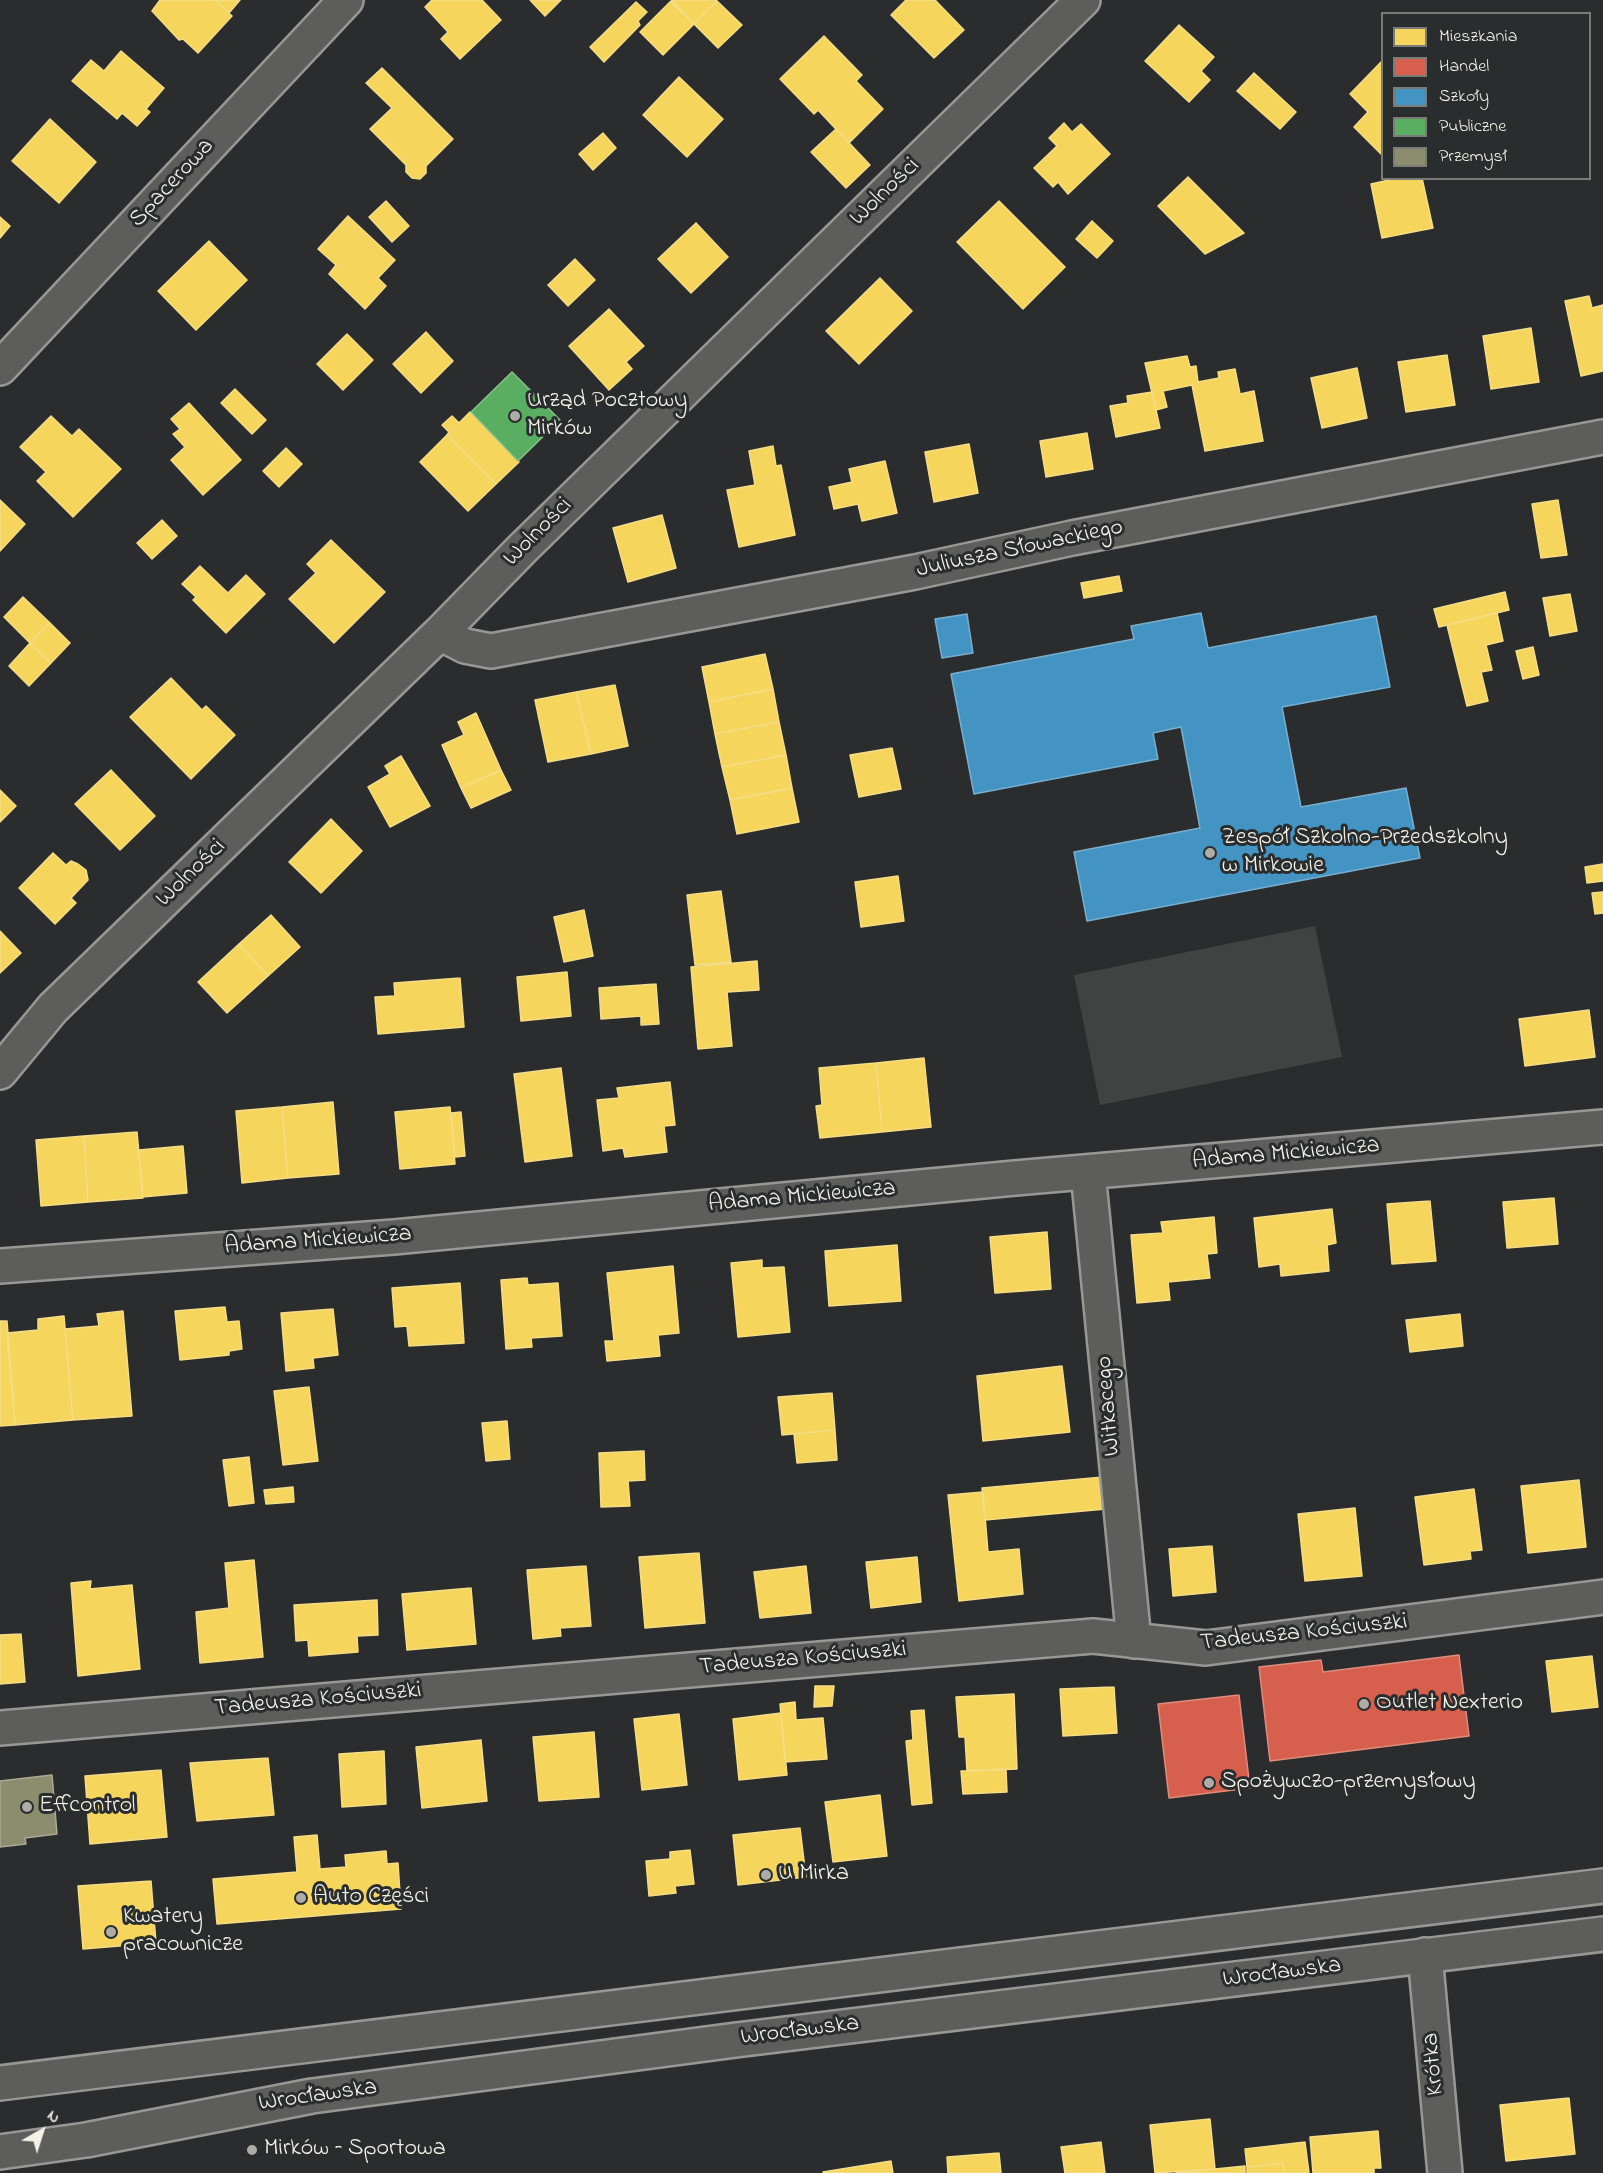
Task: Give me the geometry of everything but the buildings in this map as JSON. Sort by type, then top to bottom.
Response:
[{"type":"street","name":"Spacerowa","points":[[0,368],[346,0]]},
{"type":"street","name":"Wolności","points":[[0,1072],[53,1008],[440,633],[522,549],[1083,0]]},
{"type":"street","name":"Juliusza Słowackiego","points":[[440,633],[465,646],[491,651],[915,572],[1130,527],[1603,437]]},
{"type":"street","name":"Adama Mickiewicza","points":[[0,1266],[394,1237],[1088,1172],[1603,1127]]},
{"type":"street","name":"Witkacego","points":[[1088,1172],[1134,1641]]},
{"type":"street","name":"Tadeusza Kościuszki","points":[[0,1728],[1082,1637],[1206,1648],[1603,1597]]},
{"type":"street","name":"Wrocławska","points":[[0,2083],[1603,1886]]},
{"type":"street","name":"Wrocławska","points":[[0,2152],[76,2142],[312,2096],[748,2038],[1603,1934]]},
{"type":"street","name":"Krótka","points":[[1425,1956],[1445,2173]]},
{"type":"shaded area","points":[[1315,926],[1342,1057],[1100,1105],[1074,975]]},
{"type":"place","name":"Urząd Pocztowy Mirków","points":[[515,416]]},
{"type":"place","name":"Zespół Szkolno-Przedszkolny w Mirkowie","points":[[1210,853]]},
{"type":"place","name":"Outlet Nexterio","points":[[1364,1704]]},
{"type":"place","name":"Spożywczo-przemysłowy","points":[[1209,1783]]},
{"type":"place","name":"Effcontrol","points":[[27,1807]]},
{"type":"place","name":"U Mirka","points":[[766,1875]]},
{"type":"place","name":"Auto Części","points":[[301,1898]]},
{"type":"place","name":"Kwatery pracownicze","points":[[111,1932]]},
{"type":"place","name":"Mirków – Sportowa","points":[[252,2150]]}]
